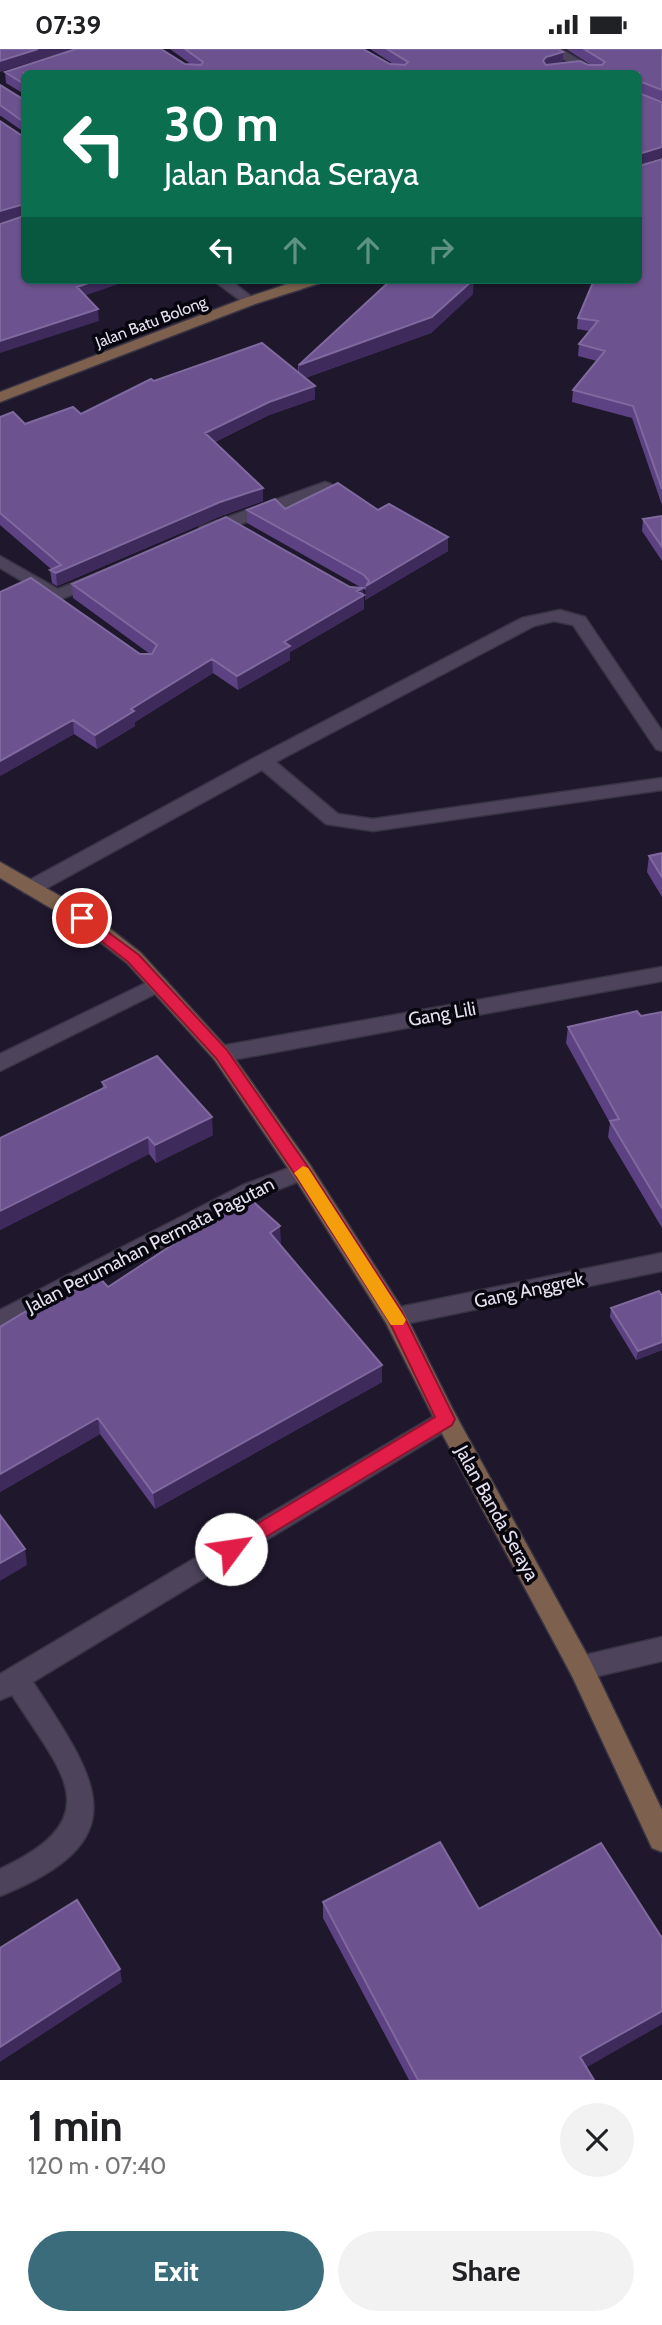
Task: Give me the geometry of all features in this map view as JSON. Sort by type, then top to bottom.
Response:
[{"type":"street","points":[[552,49],[589,70]]},
{"type":"street","points":[[564,70],[579,65]]},
{"type":"street","points":[[225,284],[250,302]]},
{"type":"street","name":"Jalan Batu Bolong","points":[[0,397],[250,302],[288,284]]},
{"type":"street","points":[[191,538],[325,487]]},
{"type":"street","points":[[228,522],[251,535]]},
{"type":"street","points":[[0,561],[62,600],[118,570]]},
{"type":"street","points":[[31,888],[263,761],[528,622],[547,615],[567,615],[579,621],[662,745]]},
{"type":"street","points":[[263,761],[333,820],[350,824],[373,825],[662,784]]},
{"type":"street","name":"Jalan Banda Seraya","points":[[0,869],[82,918],[134,958],[222,1054],[302,1171],[396,1317],[446,1419],[582,1668],[662,1839]]},
{"type":"street","name":"Gang Lili","points":[[222,1054],[662,974]]},
{"type":"street","points":[[0,1063],[158,984]]},
{"type":"street","name":"Jalan Perumahan Permata Pagutan","points":[[0,1321],[251,1191],[302,1171]]},
{"type":"street","name":"Gang Anggrek","points":[[396,1317],[662,1262]]},
{"type":"street","points":[[0,1883],[32,1867],[62,1845],[76,1826],[82,1804],[76,1774],[8,1684],[446,1419]]},
{"type":"street","points":[[582,1668],[662,1649]]},
{"type":"building","points":[[0,49],[38,49],[0,61]]},
{"type":"building","points":[[76,49],[161,49],[185,64],[201,65],[203,62],[185,49],[363,49],[390,64],[405,65],[408,62],[387,49],[558,49],[563,52],[546,57],[543,61],[546,65],[580,61],[588,65],[602,65],[605,62],[584,49],[662,49],[662,90],[642,82],[642,70],[21,70],[21,82],[5,72]]},
{"type":"building","points":[[0,85],[21,98],[21,120],[0,105]]},
{"type":"building","points":[[642,94],[662,102],[662,147],[642,153]]},
{"type":"building","points":[[0,121],[21,135],[21,205],[0,211]]},
{"type":"building","points":[[662,159],[662,489],[633,406],[573,390],[605,351],[579,344],[598,321],[578,318],[592,284],[642,284],[642,165]]},
{"type":"building","points":[[21,217],[21,284],[86,284],[77,287],[98,309],[0,341],[0,224]]},
{"type":"building","points":[[387,284],[469,284],[432,317],[299,365]]},
{"type":"building","points":[[262,343],[315,386],[269,402],[205,433],[263,488],[220,502],[56,573],[50,570],[61,565],[0,513],[0,417],[13,412],[25,424],[73,407],[81,414],[151,379],[154,381]]},
{"type":"building","points":[[338,483],[378,510],[389,504],[448,537],[366,586],[369,581],[364,575],[247,510],[275,499],[285,509]]},
{"type":"building","points":[[662,516],[662,547],[643,519]]},
{"type":"building","points":[[226,517],[350,587],[363,588],[357,591],[364,595],[284,642],[290,646],[237,676],[212,659],[131,709],[134,711],[95,735],[73,720],[0,761],[0,592],[31,578],[140,654],[152,654],[157,645],[72,584]]},
{"type":"building","points":[[662,853],[662,877],[649,856]]},
{"type":"building","points":[[637,1011],[641,1016],[662,1012],[662,1208],[610,1121],[619,1119],[568,1027]]},
{"type":"building","points":[[157,1056],[212,1117],[155,1145],[148,1137],[0,1211],[0,1138],[106,1087],[102,1082]]},
{"type":"building","points":[[247,1196],[280,1226],[270,1233],[382,1365],[153,1493],[98,1418],[0,1474],[0,1327],[93,1271],[108,1287]]},
{"type":"building","points":[[659,1291],[662,1296],[662,1342],[638,1351],[611,1308]]},
{"type":"building","points":[[0,1515],[25,1549],[0,1563]]},
{"type":"building","points":[[440,1842],[479,1909],[601,1843],[662,1938],[662,2011],[580,2057],[594,2080],[418,2080],[323,1902]]},
{"type":"building","points":[[77,1900],[120,1969],[0,2047],[0,1948]]},
{"type":"slow traffic","points":[[303,1173],[397,1320]]},
{"type":"route","points":[[82,918],[134,958],[222,1054],[302,1171],[396,1317],[446,1419],[231,1549]]}]
